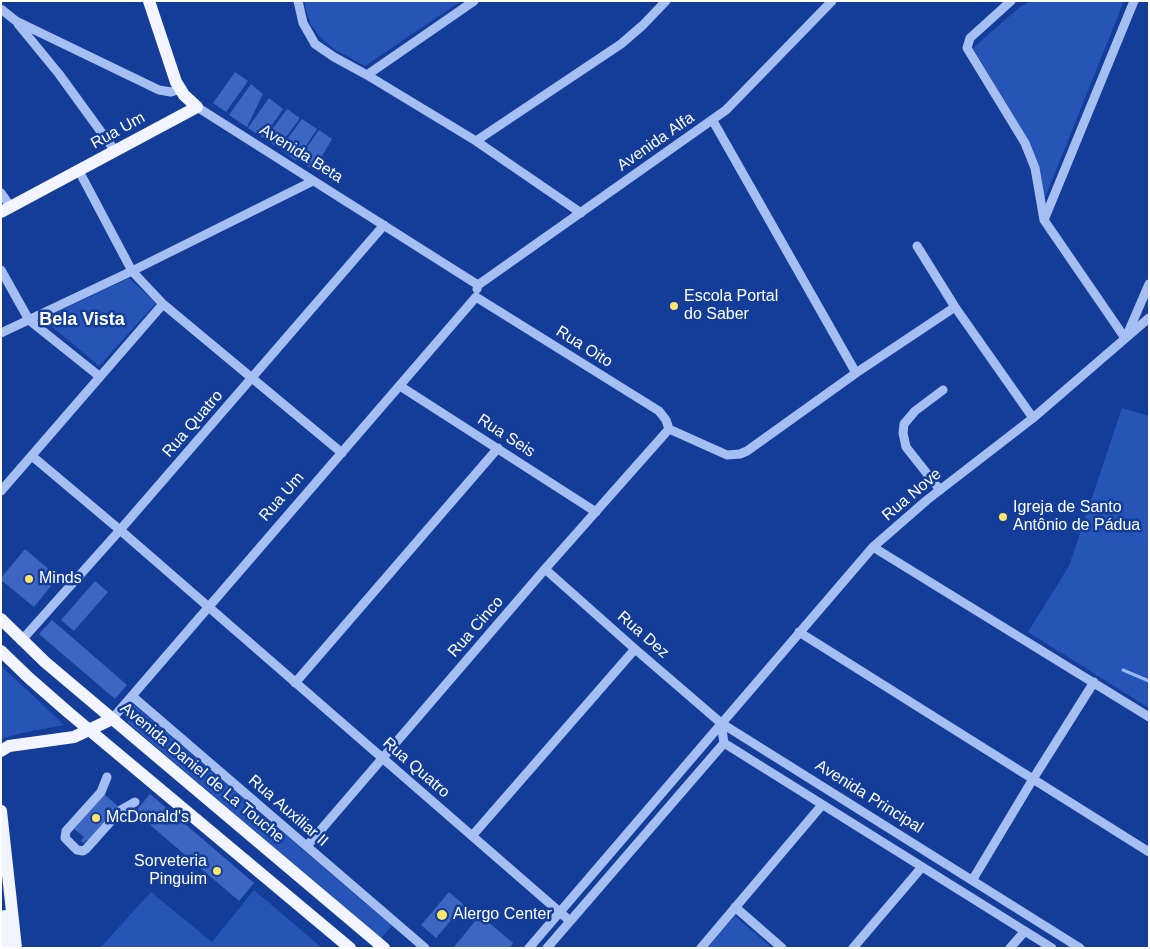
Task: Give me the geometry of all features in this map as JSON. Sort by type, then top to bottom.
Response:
[{"type":"main road","name":"Avenida Beta","points":[[148,1],[176,82],[197,107]]},
{"type":"main road","name":"Rua Um","points":[[6,209],[197,107]]},
{"type":"main road","name":"Avenida Daniel de La Touche","points":[[1,619],[22,641],[94,704],[384,948]]},
{"type":"main road","points":[[1,651],[88,730],[350,948]]},
{"type":"main road","points":[[88,730],[94,725],[94,704]]},
{"type":"main road","points":[[1,752],[9,746],[74,737],[112,719]]},
{"type":"main road","points":[[74,737],[117,753]]},
{"type":"main road","points":[[1,810],[16,948]]},
{"type":"main road","points":[[1,889],[6,934],[4,948]]},
{"type":"street","points":[[298,1],[303,23],[315,44],[476,141],[581,213]]},
{"type":"street","points":[[367,75],[474,1]]},
{"type":"street","points":[[476,141],[621,44],[666,1]]},
{"type":"street","name":"Avenida Alfa","points":[[478,285],[726,110],[832,1]]},
{"type":"street","points":[[1011,1],[970,38],[967,43],[968,52],[1025,143],[1035,168],[1044,220],[1126,338],[1147,294],[1149,284]]},
{"type":"street","points":[[1044,220],[1134,1]]},
{"type":"street","points":[[1,10],[16,22],[53,67],[115,151]]},
{"type":"street","points":[[16,22],[159,90],[171,92],[180,89]]},
{"type":"street","name":"Avenida Beta","points":[[197,107],[478,285]]},
{"type":"street","points":[[712,120],[856,373]]},
{"type":"street","points":[[79,171],[132,271],[163,304],[342,453]]},
{"type":"street","points":[[1,333],[132,271],[313,181]]},
{"type":"street","points":[[1,193],[6,209]]},
{"type":"street","name":"Rua Quatro","points":[[22,641],[384,225]]},
{"type":"street","points":[[917,246],[955,307],[1033,418]]},
{"type":"street","points":[[1,270],[29,320],[99,376]]},
{"type":"street","points":[[476,297],[478,285]]},
{"type":"street","name":"Rua Um","points":[[112,719],[476,297]]},
{"type":"street","name":"Rua Oito","points":[[476,297],[659,411],[666,420],[669,429]]},
{"type":"street","points":[[1,491],[163,304]]},
{"type":"street","points":[[669,429],[727,455],[740,454],[955,307]]},
{"type":"street","name":"Rua Nove","points":[[721,723],[874,547],[940,490],[1033,418],[1149,318]]},
{"type":"street","name":"Rua Seis","points":[[400,386],[596,512]]},
{"type":"street","points":[[940,490],[906,447],[903,433],[904,424],[915,411],[943,390]]},
{"type":"street","name":"Rua Cinco","points":[[307,846],[545,569],[669,429]]},
{"type":"street","points":[[295,683],[498,448]]},
{"type":"street","name":"Rua Quatro","points":[[32,456],[120,530],[570,921]]},
{"type":"street","points":[[874,547],[1149,716]]},
{"type":"street","name":"Rua Dez","points":[[545,569],[721,723]]},
{"type":"street","points":[[799,632],[1149,852]]},
{"type":"street","points":[[472,836],[635,649]]},
{"type":"street","points":[[973,879],[1094,682]]},
{"type":"street","name":"Rua Auxiliar II","points":[[132,696],[425,948]]},
{"type":"street","points":[[547,948],[724,743],[721,723]]},
{"type":"street","points":[[528,948],[721,723]]},
{"type":"street","name":"Avenida Principal","points":[[721,723],[973,879],[1080,948]]},
{"type":"street","name":"Avenida Principal","points":[[724,743],[1052,948]]},
{"type":"street","points":[[107,778],[101,792],[66,831],[65,838],[77,850],[83,851],[86,849],[122,810],[135,802]]},
{"type":"street","points":[[701,948],[822,805]]},
{"type":"street","points":[[854,948],[922,866]]},
{"type":"street","points":[[993,912],[1001,898]]},
{"type":"street","points":[[735,907],[782,948]]},
{"type":"street","points":[[1010,948],[1025,931]]},
{"type":"shaded area","points":[[305,1],[461,1],[365,66],[334,49],[321,38],[311,25]]},
{"type":"shaded area","points":[[1031,1],[1124,1],[1044,200],[1039,169],[1031,145],[973,48],[1021,6]]},
{"type":"shaded area","points":[[129,278],[156,303],[99,366],[43,319]]},
{"type":"shaded area","points":[[1122,408],[1149,416],[1149,708],[1028,632],[1069,566]]},
{"type":"shaded area","points":[[1,666],[64,725],[1,739]]},
{"type":"shaded area","points":[[134,705],[392,926],[381,938],[128,723],[127,714]]},
{"type":"shaded area","points":[[254,890],[322,948],[100,948],[151,892],[212,942]]},
{"type":"shaded area","points":[[735,916],[772,948],[707,948]]},
{"type":"building","points":[[235,72],[248,81],[226,112],[213,103]]},
{"type":"building","points":[[251,84],[263,94],[247,127],[229,115]]},
{"type":"building","points":[[269,98],[283,109],[263,138],[248,128]]},
{"type":"building","points":[[287,109],[300,118],[278,148],[265,139]]},
{"type":"building","points":[[302,119],[317,129],[296,161],[280,149]]},
{"type":"building","points":[[319,130],[332,139],[314,170],[298,160]]},
{"type":"building","name":"Minds","points":[[25,549],[58,577],[34,607],[1,580]]},
{"type":"building","points":[[95,581],[108,592],[74,631],[61,620]]},
{"type":"building","points":[[52,620],[127,685],[115,699],[39,634]]},
{"type":"building","name":"McDonald's","points":[[104,794],[119,807],[89,842],[86,840],[84,843],[81,841],[84,837],[74,829]]},
{"type":"building","points":[[150,794],[254,883],[239,901],[135,812]]},
{"type":"building","name":"Alergo Center","points":[[449,892],[464,905],[436,938],[421,925]]},
{"type":"building","points":[[480,915],[513,943],[510,948],[454,947]]},
{"type":"waterway","points":[[1123,670],[1149,681]]},
{"type":"place","name":"Escola Portal do Saber","points":[[674,306]]},
{"type":"place","name":"Igreja de Santo Antônio de Pádua","points":[[1003,517]]},
{"type":"place","name":"Minds","points":[[29,579]]},
{"type":"place","name":"McDonald's","points":[[96,818]]},
{"type":"place","name":"Sorveteria Pinguim","points":[[217,871]]},
{"type":"place","name":"Alergo Center","points":[[442,915]]},
{"type":"district","name":"Bela Vista","points":[[82,320]]}]
